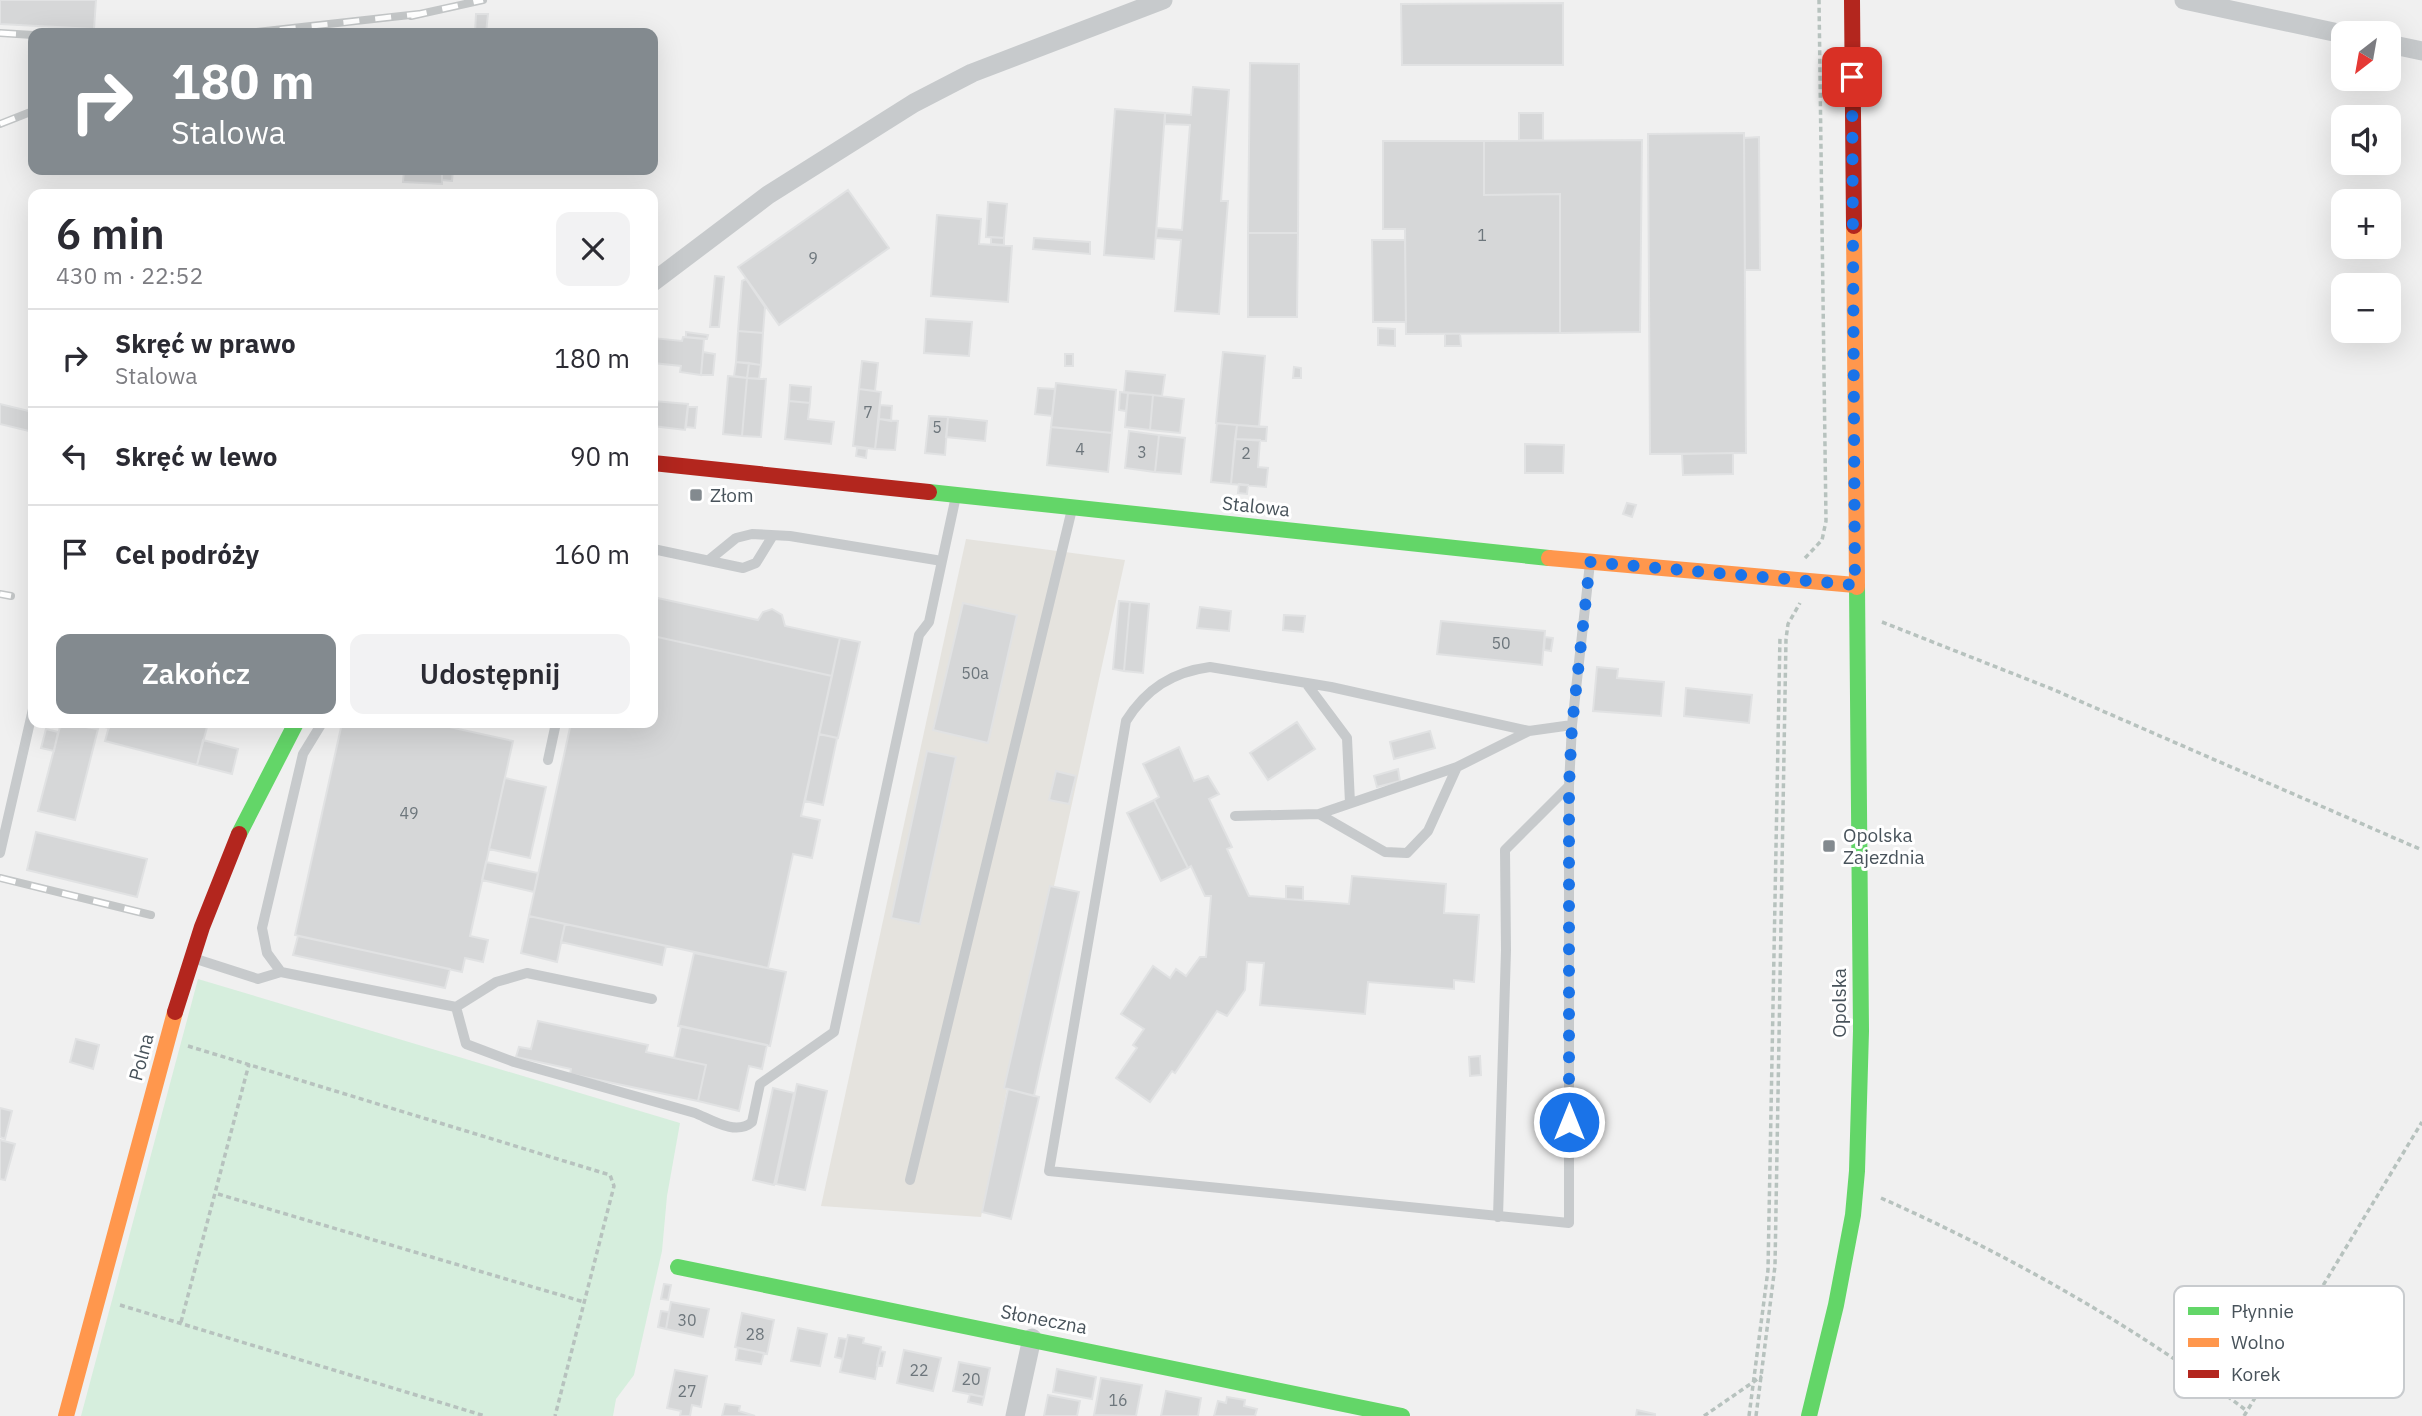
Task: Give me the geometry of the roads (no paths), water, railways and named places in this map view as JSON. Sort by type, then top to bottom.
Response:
[{"type":"street","points":[[658,278],[768,195],[914,103],[971,73],[1163,0]]},
{"type":"street","name":"Opolska","points":[[1809,1416],[1836,1305],[1856,1192],[1861,1031],[1855,611],[1852,0]]},
{"type":"street","points":[[2185,0],[2331,31]]},
{"type":"street","points":[[2401,47],[2422,51]]},
{"type":"street","name":"Stalowa","points":[[658,464],[1590,562],[1855,585]]},
{"type":"street","name":"Polna","points":[[66,1416],[167,1040],[206,913],[266,771],[293,728]]},
{"type":"street","name":"Słoneczna","points":[[678,1267],[1402,1416]]},
{"type":"street","points":[[1015,1416],[1032,1338]]},
{"type":"lane","points":[[456,1007],[466,1044],[514,1062],[695,1113],[718,1124],[743,1128],[752,1122],[760,1084],[834,1032],[919,635],[929,622],[956,496]]},
{"type":"lane","points":[[911,1180],[1072,508]]},
{"type":"lane","points":[[711,561],[736,538],[752,534],[790,536],[942,561]]},
{"type":"lane","points":[[658,550],[751,567],[772,537]]},
{"type":"lane","points":[[1572,726],[1529,731],[1306,683],[1210,667],[1190,670],[1152,689],[1126,721],[1049,1171],[1569,1223],[1569,786],[1572,726],[1590,562]]},
{"type":"lane","points":[[1306,683],[1347,738],[1350,803]]},
{"type":"lane","points":[[0,853],[29,728]]},
{"type":"lane","points":[[281,972],[267,953],[261,928],[271,881],[277,872],[303,754],[319,728]]},
{"type":"lane","points":[[548,760],[555,728]]},
{"type":"lane","points":[[1235,816],[1319,814],[1457,767],[1529,731]]},
{"type":"lane","points":[[1319,814],[1385,852],[1407,853],[1428,831],[1457,767]]},
{"type":"lane","points":[[1497,1217],[1506,950],[1505,850],[1569,786]]},
{"type":"lane","points":[[192,958],[258,979],[281,972],[456,1007],[496,982],[527,973],[652,999]]},
{"type":"railway","points":[[411,16],[483,0]]},
{"type":"railway","points":[[293,28],[419,14]]},
{"type":"railway","points":[[0,33],[28,35]]},
{"type":"railway","points":[[0,124],[28,113]]},
{"type":"railway","points":[[0,594],[11,596]]},
{"type":"railway","points":[[0,878],[151,915]]},
{"type":"place","name":"Złom","points":[[696,495]]},
{"type":"place","name":"Opolska Zajezdnia","points":[[1829,846]]}]
